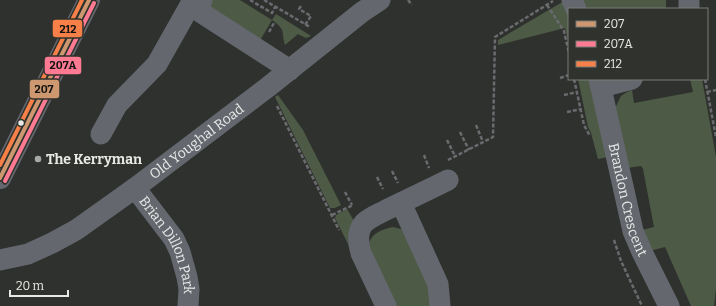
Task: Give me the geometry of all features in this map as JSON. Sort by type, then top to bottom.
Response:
[{"type":"main road","points":[[0,178],[89,0]]},
{"type":"street","points":[[101,134],[117,105],[156,64],[193,0]]},
{"type":"street","points":[[202,0],[199,8],[200,12],[290,70]]},
{"type":"street","name":"Old Youghal Road","points":[[0,260],[28,254],[76,230],[135,188],[290,70],[362,12],[380,0]]},
{"type":"street","name":"Brandon Crescent","points":[[624,80],[600,83],[633,230],[642,252],[669,306]]},
{"type":"street","points":[[386,306],[361,253],[358,238],[363,224],[395,190],[442,170]]},
{"type":"street","name":"Brian Dillon Park","points":[[135,188],[174,239],[180,252],[187,277],[188,306]]},
{"type":"street","points":[[395,190],[438,284],[440,306]]},
{"type":"path","points":[[250,0],[272,13],[275,7]]},
{"type":"path","points":[[264,0],[268,1],[300,22]]},
{"type":"path","points":[[408,0],[412,5]]},
{"type":"path","points":[[425,171],[430,169],[442,170],[455,156],[493,137],[495,37],[555,0]]},
{"type":"path","points":[[547,5],[564,31],[568,49]]},
{"type":"path","points":[[301,6],[299,9],[311,16],[305,25]]},
{"type":"path","points":[[560,78],[568,76]]},
{"type":"path","points":[[705,80],[710,109],[715,124],[716,137]]},
{"type":"path","points":[[268,87],[332,214],[341,236]]},
{"type":"path","points":[[707,92],[716,90]]},
{"type":"path","points":[[564,95],[577,92]]},
{"type":"path","points":[[710,109],[716,108]]},
{"type":"path","points":[[567,112],[581,109]]},
{"type":"path","points":[[476,125],[483,142]]},
{"type":"path","points":[[460,132],[469,150]]},
{"type":"path","points":[[447,140],[455,156]]},
{"type":"path","points":[[424,155],[430,169]]},
{"type":"path","points":[[392,171],[395,190]]},
{"type":"path","points":[[377,177],[383,190]]},
{"type":"path","points":[[378,193],[383,190],[395,190],[405,180]]},
{"type":"path","points":[[345,192],[352,205]]},
{"type":"path","points":[[332,214],[358,202]]},
{"type":"green space","points":[[210,0],[240,0],[272,20],[258,44],[207,12]]},
{"type":"green space","points":[[583,0],[666,0],[666,8],[587,8]]},
{"type":"green space","points":[[564,1],[568,9],[568,40],[565,28],[498,45],[498,40]]},
{"type":"green space","points":[[276,14],[311,36],[306,38],[298,34],[285,45],[281,29],[272,20]]},
{"type":"green space","points":[[578,80],[590,80],[608,157],[598,159],[588,127]]},
{"type":"green space","points":[[690,80],[702,80],[716,157],[716,288],[714,306],[691,306],[665,247],[650,251],[642,230],[654,227],[643,169],[641,166],[627,168],[615,108],[621,96],[632,90],[634,103],[693,92]]},
{"type":"green space","points":[[278,95],[303,130],[341,205],[335,208],[330,208],[275,97]]},
{"type":"green space","points":[[347,209],[354,221],[352,252],[335,218],[336,215]]},
{"type":"green space","points":[[393,227],[401,229],[405,233],[432,286],[432,306],[394,306],[376,272],[369,243],[370,240],[378,232]]},
{"type":"transit line","name":"212","points":[[0,165],[82,0]]},
{"type":"transit line","name":"207","points":[[0,178],[89,0]]},
{"type":"transit line","name":"207A","points":[[5,181],[94,3]]},
{"type":"place","name":"The Kerryman","points":[[38,159]]}]
